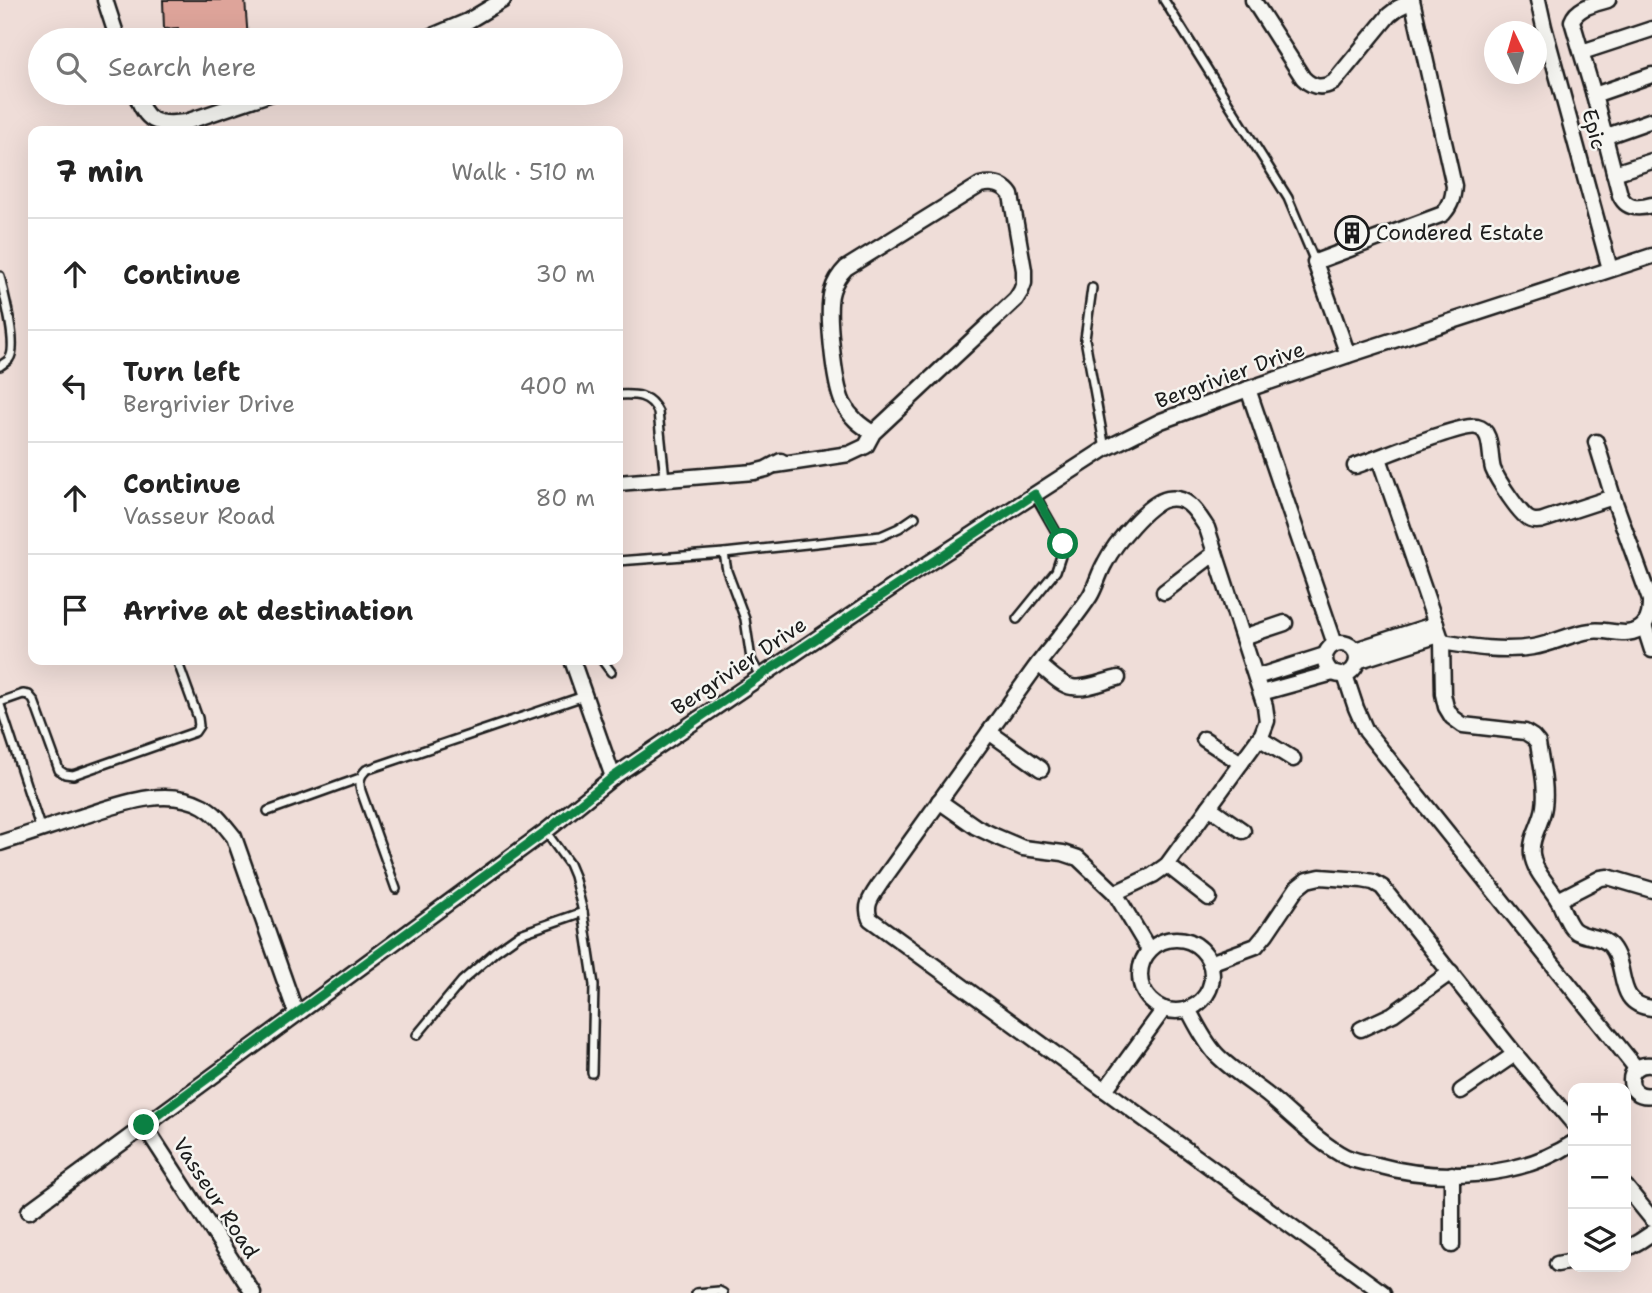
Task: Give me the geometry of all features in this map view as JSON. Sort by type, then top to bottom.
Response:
[{"type":"street","points":[[105,0],[114,28]]},
{"type":"street","points":[[451,28],[503,0]]},
{"type":"street","points":[[1253,0],[1303,78],[1316,87],[1334,82],[1389,15],[1412,1],[1454,186],[1450,207],[1443,214],[1315,262],[1348,355]]},
{"type":"street","name":"Epic","points":[[1538,0],[1610,269]]},
{"type":"street","points":[[1608,0],[1582,9],[1573,16],[1573,21],[1623,202],[1634,208],[1652,205]]},
{"type":"street","points":[[1582,52],[1652,29]]},
{"type":"street","points":[[1594,95],[1652,75]]},
{"type":"street","points":[[140,105],[148,117],[159,123],[173,123],[186,122],[236,105]]},
{"type":"street","points":[[1604,137],[1652,120]]},
{"type":"street","points":[[1614,173],[1652,161]]},
{"type":"street","points":[[623,483],[754,472],[776,465],[849,454],[866,446],[873,433],[1016,299],[1021,291],[1024,270],[1011,195],[1006,188],[990,183],[980,185],[846,268],[837,278],[829,304],[835,379],[852,418],[873,433]]},
{"type":"street","name":"Bergrivier Drive","points":[[296,1013],[546,831],[613,777],[760,676],[1105,449],[1161,421],[1248,389],[1652,256]]},
{"type":"street","points":[[1248,389],[1330,650],[1326,665],[1339,674],[1366,731],[1636,1068]]},
{"type":"street","points":[[1355,467],[1459,428],[1479,427],[1488,435],[1492,466],[1496,474],[1524,516],[1531,521],[1546,519],[1613,497]]},
{"type":"street","points":[[1356,655],[1439,634],[1493,649],[1516,649],[1535,647],[1592,631],[1625,634],[1644,625],[1650,609],[1650,600],[1596,442]]},
{"type":"street","points":[[776,465],[793,453]]},
{"type":"street","points":[[1379,458],[1439,634],[1446,707],[1452,717],[1463,725],[1525,732],[1538,743],[1544,804],[1533,842],[1532,854],[1537,869],[1576,932],[1602,940],[1611,946],[1619,963],[1626,992],[1634,1003],[1652,1008]]},
{"type":"street","points":[[1115,893],[1153,875],[1167,865],[1259,738],[1267,722],[1261,693],[1207,527],[1186,501],[1178,499],[1166,499],[1156,503],[1131,526],[1105,562],[1091,595],[939,801],[869,901],[867,908],[870,919],[1382,1293]]},
{"type":"street","points":[[1164,592],[1215,553]]},
{"type":"street","points":[[1243,637],[1285,623]]},
{"type":"street","points":[[1644,625],[1652,650]]},
{"type":"street","points":[[1256,677],[1346,643],[1356,655]]},
{"type":"street","points":[[1261,693],[1352,671],[1356,655]]},
{"type":"street","points":[[1038,664],[1073,687],[1084,687],[1118,677]]},
{"type":"street","points":[[574,665],[613,777]]},
{"type":"street","points":[[989,732],[1041,769]]},
{"type":"street","points":[[1259,738],[1293,759]]},
{"type":"street","points":[[1204,739],[1241,763]]},
{"type":"street","points":[[0,843],[128,802],[159,798],[183,799],[205,806],[234,837],[296,1013]]},
{"type":"street","points":[[939,801],[976,827],[1023,848],[1063,853],[1078,858],[1115,893],[1149,950]]},
{"type":"street","points":[[1209,807],[1243,831]]},
{"type":"street","points":[[1167,865],[1209,898]]},
{"type":"street","points":[[1210,962],[1256,946],[1297,888],[1307,880],[1320,877],[1373,882],[1382,887],[1568,1117]]},
{"type":"street","points":[[1558,901],[1601,878],[1608,877],[1652,890]]},
{"type":"street","points":[[1170,939],[1182,939],[1202,950],[1212,971],[1211,983],[1198,1003],[1188,1009],[1176,1011],[1164,1009],[1154,1003],[1141,984],[1140,972],[1149,950],[1170,939]]},
{"type":"street","points":[[1361,1028],[1393,1014],[1451,972]]},
{"type":"street","points":[[1105,1090],[1164,1009]]},
{"type":"street","points":[[1188,1009],[1203,1037],[1217,1055],[1347,1158],[1425,1174],[1481,1174],[1531,1163],[1568,1146]]},
{"type":"street","name":"Vasseur Road","points":[[29,1211],[296,1013]]},
{"type":"street","points":[[1461,1091],[1515,1054]]},
{"type":"street","points":[[1638,1097],[1631,1082],[1633,1072],[1646,1064],[1652,1065]]},
{"type":"street","name":"Vasseur Road","points":[[144,1125],[253,1293]]},
{"type":"street","points":[[1452,1174],[1452,1245]]},
{"type":"street","points":[[1631,1193],[1652,1219]]},
{"type":"street","points":[[1631,1246],[1652,1233]]},
{"type":"street","points":[[1557,1264],[1568,1262]]},
{"type":"lane","points":[[1164,0],[1283,188],[1315,262]]},
{"type":"lane","points":[[0,276],[13,340],[9,359],[0,366]]},
{"type":"lane","points":[[1092,288],[1085,339],[1105,449]]},
{"type":"lane","points":[[623,394],[639,394],[648,399],[658,412],[665,479]]},
{"type":"lane","points":[[1017,619],[1056,571],[1062,553],[1063,544],[1035,494]]},
{"type":"lane","points":[[623,561],[881,536],[915,517]]},
{"type":"lane","points":[[724,553],[727,572],[745,619],[751,659],[760,676]]},
{"type":"lane","points":[[41,830],[0,703],[23,694],[29,695],[34,701],[59,770],[73,775],[195,732],[199,726],[198,718],[179,665]]},
{"type":"lane","points":[[606,665],[611,672]]},
{"type":"lane","points":[[268,811],[360,778],[366,771],[585,695]]},
{"type":"lane","points":[[360,778],[361,791],[396,889]]},
{"type":"lane","points":[[546,831],[569,864],[583,912],[594,985],[592,1073]]},
{"type":"lane","points":[[417,1035],[462,981],[496,951],[520,934],[583,912]]},
{"type":"lane","points":[[696,1293],[723,1293]]},
{"type":"building","points":[[163,0],[245,0],[247,28],[164,28]]},
{"type":"place","name":"Condered Estate","points":[[1352,233]]},
{"type":"route","points":[[144,1125],[546,831],[613,777],[1035,494],[1063,544]]}]
